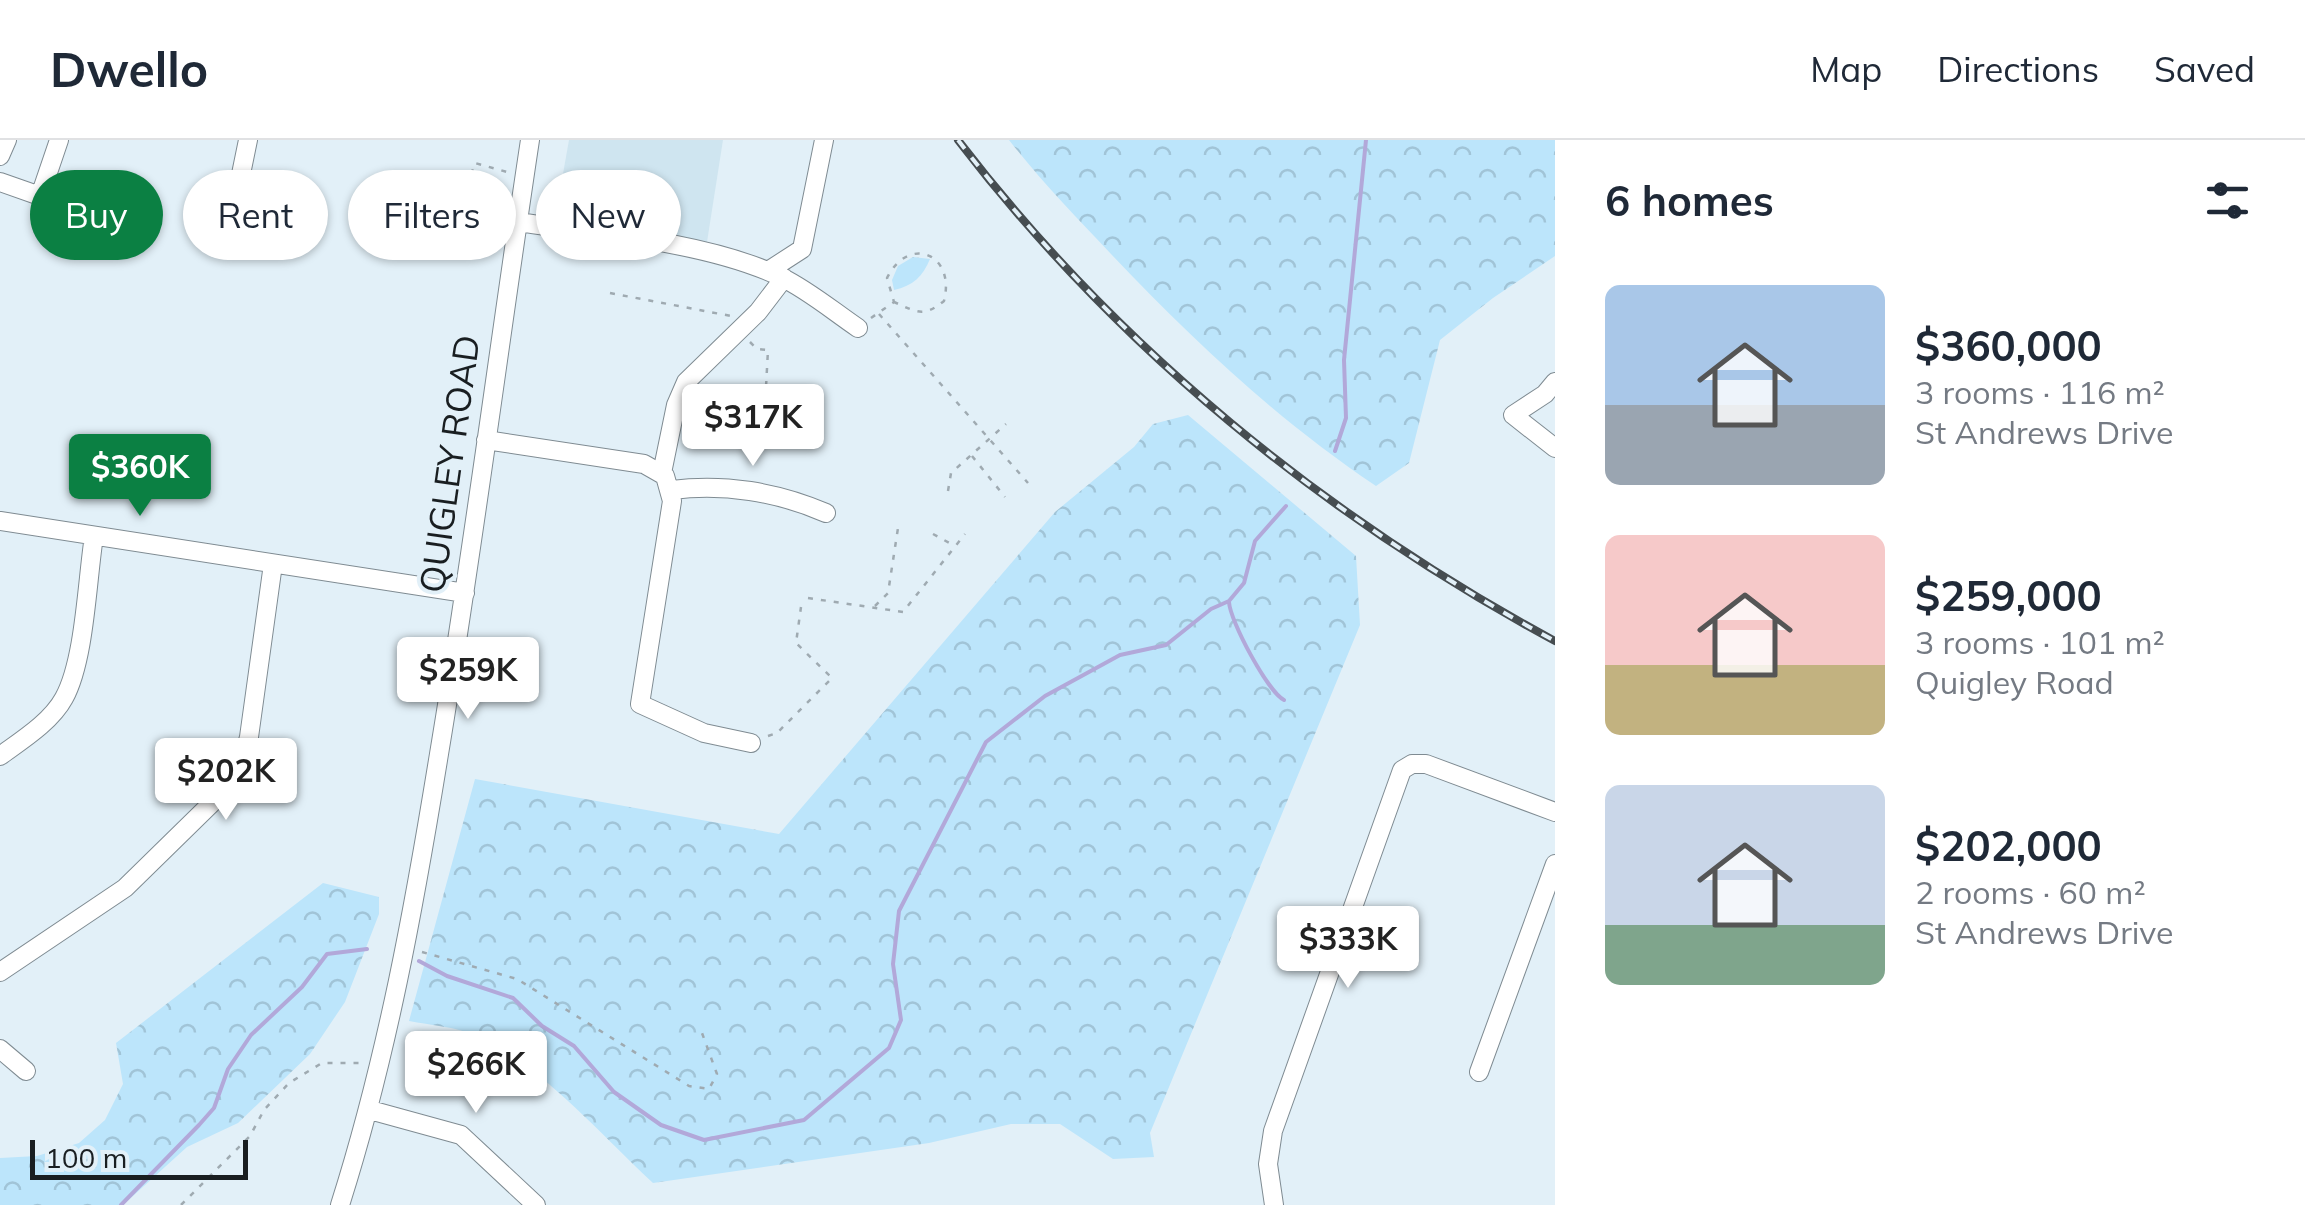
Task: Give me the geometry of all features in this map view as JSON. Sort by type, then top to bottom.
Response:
[{"type":"street","points":[[0,156],[6,140]]},
{"type":"street","points":[[0,182],[40,196],[59,140]]},
{"type":"street","points":[[242,170],[248,140]]},
{"type":"street","name":"QUIGLEY ROAD","points":[[340,1205],[370,1110],[406,947],[466,593],[530,140]]},
{"type":"street","points":[[662,473],[676,405],[686,382],[746,334],[776,275],[802,250],[824,140]]},
{"type":"street","points":[[517,222],[633,238],[742,261],[776,275],[858,328]]},
{"type":"street","points":[[1555,382],[1545,394],[1512,415],[1555,448]]},
{"type":"street","points":[[486,440],[644,464],[662,473],[672,490],[640,704],[704,733],[751,742]]},
{"type":"street","points":[[672,490],[699,485],[781,496],[826,512]]},
{"type":"street","points":[[0,521],[466,593]]},
{"type":"street","points":[[0,756],[51,715],[63,699],[74,673],[94,536]]},
{"type":"street","points":[[0,972],[125,888],[240,771],[249,736],[273,564]]},
{"type":"street","points":[[1274,1205],[1268,1164],[1273,1131],[1402,770],[1412,764],[1426,764],[1555,812]]},
{"type":"street","points":[[1480,1072],[1555,864]]},
{"type":"street","points":[[0,1048],[26,1071]]},
{"type":"street","points":[[370,1110],[461,1134],[536,1205]]},
{"type":"path","points":[[472,170],[474,163],[501,170]]},
{"type":"path","points":[[516,174],[524,176]]},
{"type":"path","points":[[912,253],[938,261],[946,274],[944,300],[932,311],[918,312],[894,302],[888,278],[899,259],[912,253]]},
{"type":"path","points":[[610,293],[735,317],[756,349],[768,350],[766,387]]},
{"type":"path","points":[[858,328],[894,302]]},
{"type":"path","points":[[878,313],[1028,482]]},
{"type":"path","points":[[948,491],[950,473],[1006,424]]},
{"type":"path","points":[[970,455],[1005,496]]},
{"type":"path","points":[[874,607],[888,593],[898,528]]},
{"type":"path","points":[[932,534],[954,546]]},
{"type":"path","points":[[808,598],[904,612],[964,534]]},
{"type":"path","points":[[751,742],[777,734],[832,678],[796,643],[801,607]]},
{"type":"path","points":[[406,947],[517,978],[690,1086],[709,1088],[717,1074],[702,1033]]},
{"type":"path","points":[[182,1205],[250,1136],[264,1110],[288,1082],[322,1063],[380,1065]]},
{"type":"shaded area","points":[[569,140],[723,140],[707,242],[681,237],[681,170],[564,170]]},
{"type":"green space","points":[[1009,140],[1555,140],[1555,256],[1440,340],[1409,463],[1376,486],[1270,406],[1205,348],[1085,226]]},
{"type":"green space","points":[[913,257],[930,259],[916,279],[894,290],[892,280],[898,266]]},
{"type":"green space","points":[[1188,415],[1356,556],[1360,625],[1150,1133],[1154,1157],[1113,1159],[1060,1124],[1011,1124],[929,1143],[653,1183],[548,1083],[501,1049],[469,1033],[409,1021],[475,779],[779,834],[1055,512],[1134,447],[1153,424]]},
{"type":"green space","points":[[323,883],[379,897],[379,914],[345,1002],[310,1054],[238,1123],[187,1147],[123,1205],[0,1205],[0,1158],[37,1156],[79,1143],[105,1120],[123,1084],[116,1043]]},
{"type":"waterway","points":[[1335,451],[1346,418],[1344,360],[1366,140]]},
{"type":"waterway","points":[[419,961],[447,976],[513,998],[542,1026],[574,1046],[614,1092],[661,1125],[704,1140],[804,1120],[889,1048],[901,1020],[893,964],[899,911],[986,742],[1045,696],[1120,655],[1166,645],[1211,609],[1229,601],[1244,583],[1255,541],[1286,506]]},
{"type":"waterway","points":[[1229,602],[1251,655],[1284,700]]},
{"type":"waterway","points":[[121,1205],[214,1108],[228,1069],[251,1035],[302,987],[327,954],[367,949]]},
{"type":"railway","points":[[958,140],[1086,289],[1230,422],[1387,540],[1555,641]]}]
